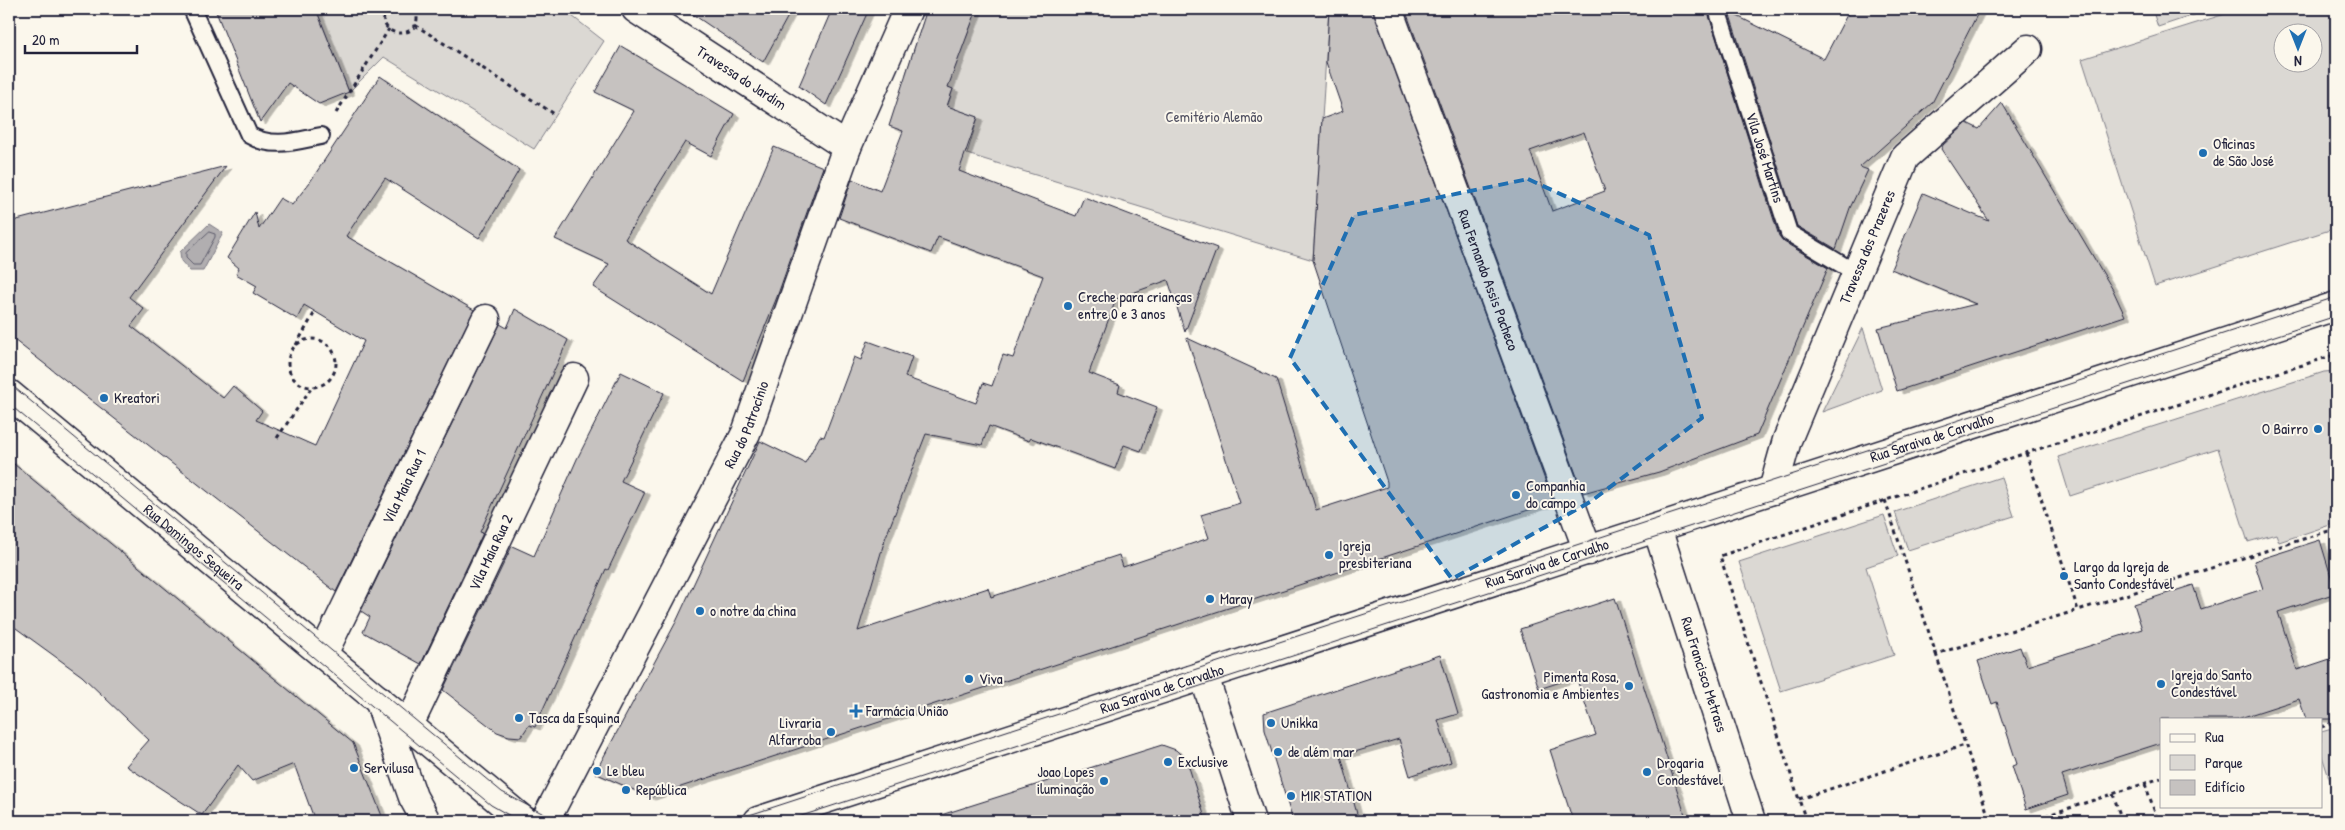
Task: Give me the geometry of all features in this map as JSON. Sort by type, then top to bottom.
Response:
[{"type":"street","name":"Travessa do Jardim","points":[[636,9],[846,148]]},
{"type":"street","name":"Rua do Patrocínio","points":[[545,821],[746,433],[846,148],[908,9]]},
{"type":"street","name":"Rua Fernando Assis Pacheco","points":[[1388,9],[1588,551]]},
{"type":"street","name":"Travessa dos Prazeres","points":[[1773,490],[1787,440],[1905,158],[2028,49]]},
{"type":"street","name":"Rua Saraiva de Carvalho","points":[[758,821],[2336,306]]},
{"type":"street","name":"Vila Maia Rua 1","points":[[323,654],[486,319]]},
{"type":"street","name":"Vila Maia Rua 2","points":[[409,726],[574,378]]},
{"type":"street","name":"Rua Domingos Sequeira","points":[[9,394],[524,821]]},
{"type":"street","name":"Rua Francisco Metrass","points":[[1657,528],[1751,821]]},
{"type":"street","points":[[1204,676],[1251,821]]},
{"type":"street","points":[[378,700],[413,797],[426,821]]},
{"type":"lane","points":[[192,9],[249,135],[261,142],[286,143],[321,136]]},
{"type":"lane","name":"Vila José Martins","points":[[1717,9],[1789,233],[1856,273]]},
{"type":"path","points":[[385,9],[383,19],[389,29],[400,34],[406,33],[415,25],[418,17],[415,9]]},
{"type":"path","points":[[415,25],[556,115]]},
{"type":"path","points":[[321,136],[389,29]]},
{"type":"path","points":[[296,345],[310,339],[325,343],[334,355],[335,370],[332,376],[320,386],[312,387],[296,382],[291,376],[288,360],[296,345],[315,312]]},
{"type":"path","points":[[1806,821],[1720,556],[2026,453],[2331,356],[2336,357]]},
{"type":"path","points":[[277,438],[312,387]]},
{"type":"path","points":[[2026,453],[2078,610]]},
{"type":"path","points":[[1884,500],[1990,821]]},
{"type":"path","points":[[1936,654],[2335,529],[2336,533]]},
{"type":"path","points":[[2322,727],[2336,722]]},
{"type":"path","points":[[1799,799],[1965,745]]},
{"type":"path","points":[[2030,821],[2160,778]]},
{"type":"path","points":[[2145,784],[2158,821]]},
{"type":"path","points":[[2113,794],[2122,821]]},
{"type":"highlighted area","points":[[1528,179],[1649,235],[1702,418],[1590,502],[1452,579],[1290,358],[1354,215]]},
{"type":"green space","points":[[316,9],[563,9],[604,41],[534,149],[384,57],[349,92]]},
{"type":"green space","name":"Cemitério Alemão","points":[[977,9],[1036,9],[1052,13],[1053,9],[1329,9],[1313,260],[967,154],[978,117],[961,111],[941,126],[953,89],[906,74],[923,22],[966,38]]},
{"type":"green space","points":[[2152,9],[2212,9],[2158,27]]},
{"type":"green space","name":"Oficinas de São José","points":[[2241,9],[2336,9],[2336,228],[2155,286],[2082,59]]},
{"type":"green space","points":[[1863,328],[1882,390],[1822,412]]},
{"type":"green space","points":[[2336,371],[2336,523],[2279,542],[2276,534],[2248,542],[2218,448],[2070,496],[2058,457],[2324,372]]},
{"type":"green space","points":[[2001,477],[2014,516],[1908,550],[1895,512]]},
{"type":"green space","points":[[1884,515],[1898,556],[1866,567],[1894,655],[1781,691],[1739,562]]},
{"type":"green space","points":[[2336,728],[2336,799],[2322,756],[2322,732]]},
{"type":"water","points":[[209,224],[223,233],[203,271],[190,271],[181,261],[180,252]]},
{"type":"building","points":[[215,9],[316,9],[349,92],[319,104],[288,83],[260,122]]},
{"type":"building","points":[[685,9],[792,9],[763,62]]},
{"type":"building","points":[[832,9],[869,9],[826,105],[799,86]]},
{"type":"building","points":[[927,9],[977,9],[948,87],[953,89],[947,106],[978,117],[959,171],[1076,216],[1084,197],[1217,248],[1185,332],[1168,280],[1116,299],[1089,373],[1120,385],[1118,392],[1157,407],[1141,451],[1124,445],[1115,469],[1031,438],[1029,441],[989,426],[982,445],[926,434],[885,539],[858,631],[988,588],[991,597],[1119,555],[1123,567],[1209,538],[1201,515],[1240,503],[1187,338],[1276,379],[1316,510],[1387,487],[1387,482],[1313,260],[1322,119],[1343,111],[1326,62],[1329,9],[1373,9],[1553,502],[650,797],[595,773],[676,622],[760,441],[805,463],[820,436],[824,437],[854,357],[861,360],[868,341],[912,357],[905,377],[976,403],[983,383],[992,386],[1003,355],[1013,358],[1043,276],[938,237],[931,253],[839,218],[852,179],[880,191],[903,131],[889,126]]},
{"type":"building","points":[[1405,9],[1707,9],[1779,236],[1784,242],[1828,268],[1757,435],[1659,472],[1583,493]],"holes":[[[1584,132],[1605,191],[1552,211],[1530,151]]]},
{"type":"building","points":[[1850,9],[1980,9],[1932,103],[1860,167],[1868,170],[1850,208],[1836,249],[1797,226],[1729,12],[1824,59]]},
{"type":"building","points":[[621,46],[734,114],[711,156],[685,142],[625,239],[711,294],[774,147],[823,167],[777,297],[743,381],[593,287],[609,264],[555,239],[634,111],[595,92]]},
{"type":"building","points":[[380,76],[519,170],[479,238],[385,178],[346,236],[474,310],[336,592],[9,336],[9,222],[226,166],[129,297],[144,309],[131,326],[223,398],[233,386],[262,411],[256,420],[315,446],[364,341],[304,305],[297,319],[253,293],[257,286],[236,274],[239,268],[227,258],[255,212],[259,229],[280,198],[292,205],[310,182]]},
{"type":"building","points":[[2002,103],[2113,290],[2125,316],[1897,391],[1878,328],[1976,304],[1891,269],[1923,193],[1989,221],[1941,149],[1967,123],[1979,129]]},
{"type":"building","points":[[515,309],[568,340],[480,532],[483,533],[421,664],[363,632],[370,617],[361,611],[500,324],[507,328]]},
{"type":"building","points":[[621,372],[664,393],[621,481],[645,492],[608,570],[606,569],[535,727],[529,725],[521,737],[509,736],[497,732],[443,690],[512,546],[534,556],[577,459]]},
{"type":"building","points":[[9,460],[353,743],[384,821],[315,821],[294,764],[252,781],[238,765],[202,815],[126,766],[149,740],[82,676],[9,623]]},
{"type":"building","name":"Igreja do Santo Condestável","points":[[2320,540],[2336,593],[2278,612],[2297,670],[2336,657],[2336,719],[2306,718],[2299,699],[2240,718],[2160,718],[2160,743],[2062,775],[2068,795],[2026,809],[2012,766],[2017,764],[1997,702],[1992,704],[1978,661],[2020,647],[2027,666],[2142,629],[2134,604],[2193,585],[2201,609],[2263,589],[2254,561]]},
{"type":"building","points":[[1615,598],[1687,821],[1573,821],[1550,750],[1596,735],[1576,677],[1539,689],[1520,629]]},
{"type":"building","points":[[1440,655],[1458,714],[1438,720],[1451,762],[1410,776],[1399,739],[1341,756],[1359,821],[1293,821],[1265,730],[1264,713]]},
{"type":"building","points":[[1162,745],[1176,750],[1187,761],[1206,821],[942,821],[941,815]]},
{"type":"tram line","points":[[731,821],[2336,297]]},
{"type":"tram line","points":[[786,821],[2336,316]]},
{"type":"tram line","points":[[9,383],[502,792],[557,821]]},
{"type":"tram line","points":[[9,404],[491,805],[519,821]]},
{"type":"place","name":"Oficinas de São José","points":[[2203,153]]},
{"type":"place","name":"Creche para crianças entre 0 e 3 anos","points":[[1068,306]]},
{"type":"place","name":"Kreatori","points":[[104,398]]},
{"type":"place","name":"O Bairro","points":[[2318,429]]},
{"type":"place","name":"Companhia do campo","points":[[1516,495]]},
{"type":"place","name":"Igreja presbiteriana","points":[[1329,555]]},
{"type":"place","name":"Largo da Igreja de Santo Condestável","points":[[2064,576]]},
{"type":"place","name":"Maray","points":[[1210,599]]},
{"type":"place","name":"o notre da china","points":[[700,611]]},
{"type":"place","name":"Viva","points":[[969,679]]},
{"type":"place","name":"Igreja do Santo Condestável","points":[[2161,684]]},
{"type":"place","name":"Pimenta Rosa, Gastronomia e Ambientes","points":[[1629,686]]},
{"type":"place","name":"Farmácia União","points":[[856,711]]},
{"type":"place","name":"Tasca da Esquina","points":[[519,718]]},
{"type":"place","name":"Unikka","points":[[1271,723]]},
{"type":"place","name":"Livraria Alfarroba","points":[[831,732]]},
{"type":"place","name":"de além mar","points":[[1278,752]]},
{"type":"place","name":"Exclusive","points":[[1168,762]]},
{"type":"place","name":"Servilusa","points":[[354,768]]},
{"type":"place","name":"Le bleu","points":[[597,771]]},
{"type":"place","name":"Drogaria Condestável","points":[[1647,772]]},
{"type":"place","name":"Joao Lopes iluminação","points":[[1104,781]]},
{"type":"place","name":"República","points":[[626,790]]},
{"type":"place","name":"MIR STATION","points":[[1291,796]]}]
